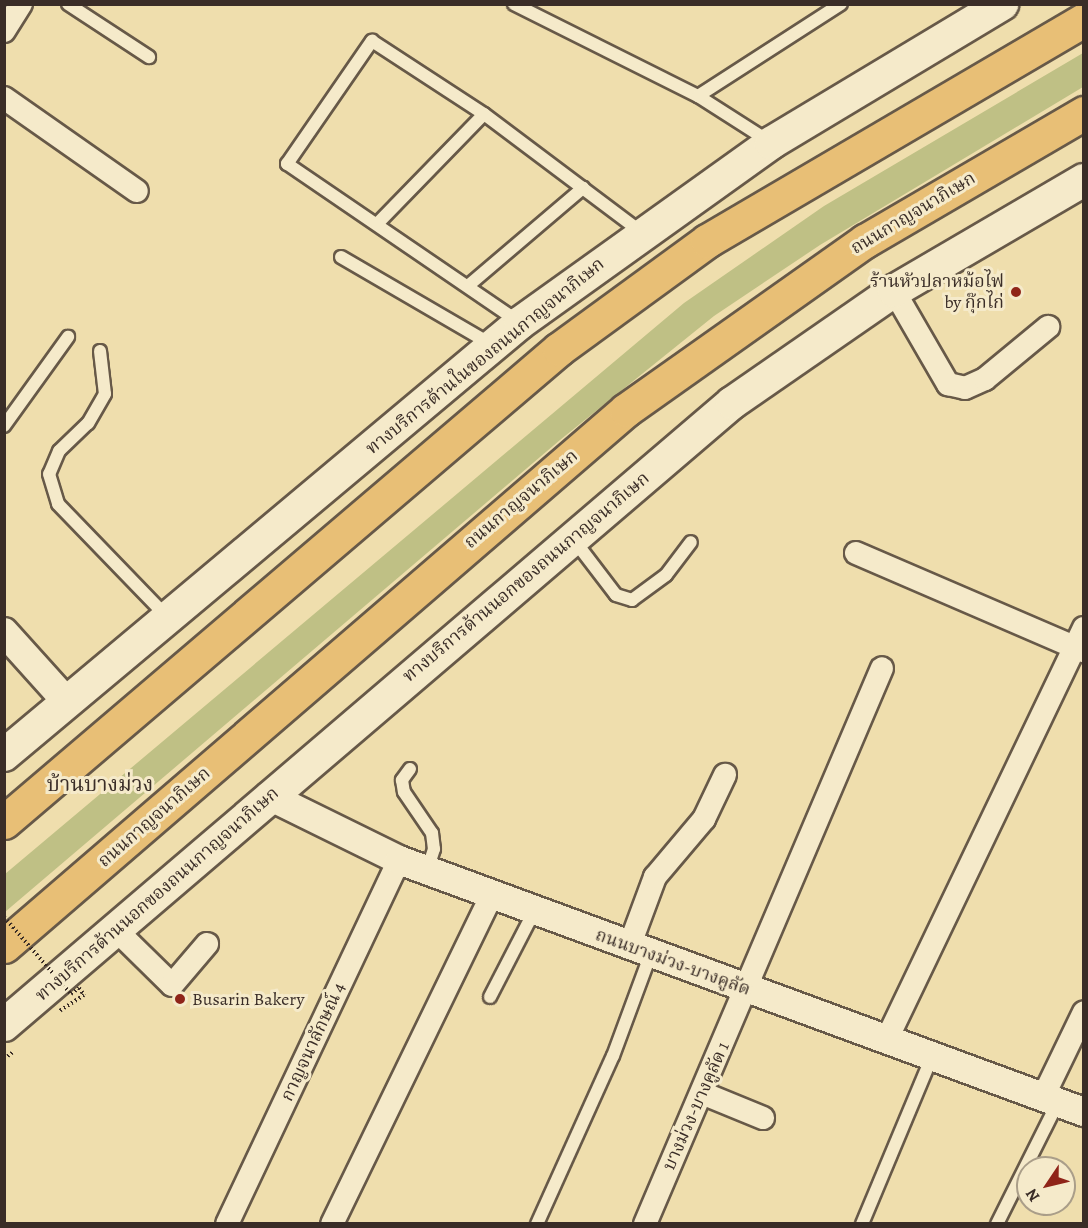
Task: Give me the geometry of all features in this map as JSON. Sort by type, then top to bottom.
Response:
[{"type":"highway","points":[[4,822],[559,349],[707,241],[1083,20]]},
{"type":"highway","name":"ถนนกาญจนาภิเษก","points":[[4,946],[626,410],[865,241],[1083,113]]},
{"type":"main road","name":"ทางบริการด้านในของถนนกาญจนาภิเษก","points":[[4,755],[520,323],[641,232],[771,143],[989,8]]},
{"type":"main road","name":"ทางบริการด้านนอกของถนนกาญจนาภิเษก","points":[[4,1025],[269,796],[732,403],[894,291],[1083,180]]},
{"type":"street","points":[[4,31],[21,4]]},
{"type":"street","points":[[4,98],[137,191]]},
{"type":"street","points":[[894,291],[948,384],[965,388],[985,379],[1048,327]]},
{"type":"street","points":[[856,553],[1081,642],[886,1041]]},
{"type":"street","points":[[4,632],[67,702]]},
{"type":"street","name":"บางม่วง-บางคูลัด 1","points":[[645,1224],[882,668]]},
{"type":"street","points":[[640,950],[655,877],[704,819],[725,775]]},
{"type":"street","name":"ถนนบางม่วง-บางคูลัด","points":[[269,796],[399,860],[1061,1104]]},
{"type":"street","name":"กาญจนาลักษณ์ 4","points":[[227,1224],[399,860]]},
{"type":"street","points":[[332,1224],[492,894]]},
{"type":"street","points":[[116,930],[172,985],[207,944]]},
{"type":"street","points":[[1061,1104],[1083,1012]]},
{"type":"street","points":[[702,1093],[763,1118]]},
{"type":"lane","points":[[68,4],[149,57]]},
{"type":"lane","points":[[514,4],[698,96],[771,143]]},
{"type":"lane","points":[[698,96],[841,4]]},
{"type":"lane","points":[[520,323],[469,285],[287,164],[372,41],[484,114],[641,232]]},
{"type":"lane","points":[[377,224],[484,114]]},
{"type":"lane","points":[[469,285],[583,188]]},
{"type":"lane","points":[[341,257],[494,346]]},
{"type":"lane","points":[[4,426],[68,337]]},
{"type":"lane","points":[[100,351],[105,394],[88,423],[59,451],[48,474],[58,504],[167,617]]},
{"type":"lane","points":[[572,538],[616,595],[632,600],[666,574],[691,542]]},
{"type":"lane","points":[[410,770],[402,780],[404,792],[432,833],[434,849],[427,870]]},
{"type":"lane","points":[[490,997],[535,910]]},
{"type":"lane","points":[[537,1224],[613,1056],[640,950]]},
{"type":"lane","points":[[862,1224],[932,1057]]},
{"type":"lane","points":[[997,1224],[1061,1104]]},
{"type":"path","points":[[4,917],[71,994],[79,988],[84,995],[59,1011]]},
{"type":"green space","points":[[1083,53],[1083,87],[820,245],[714,316],[560,440],[5,912],[5,874],[684,303],[824,206]]},
{"type":"place","name":"ร้านหัวปลาหม้อไฟ by กุ๊กไก่","points":[[1016,292]]},
{"type":"place","name":"Busarin Bakery","points":[[180,999]]},
{"type":"district","name":"บ้านบางม่วง","points":[[100,784]]}]
